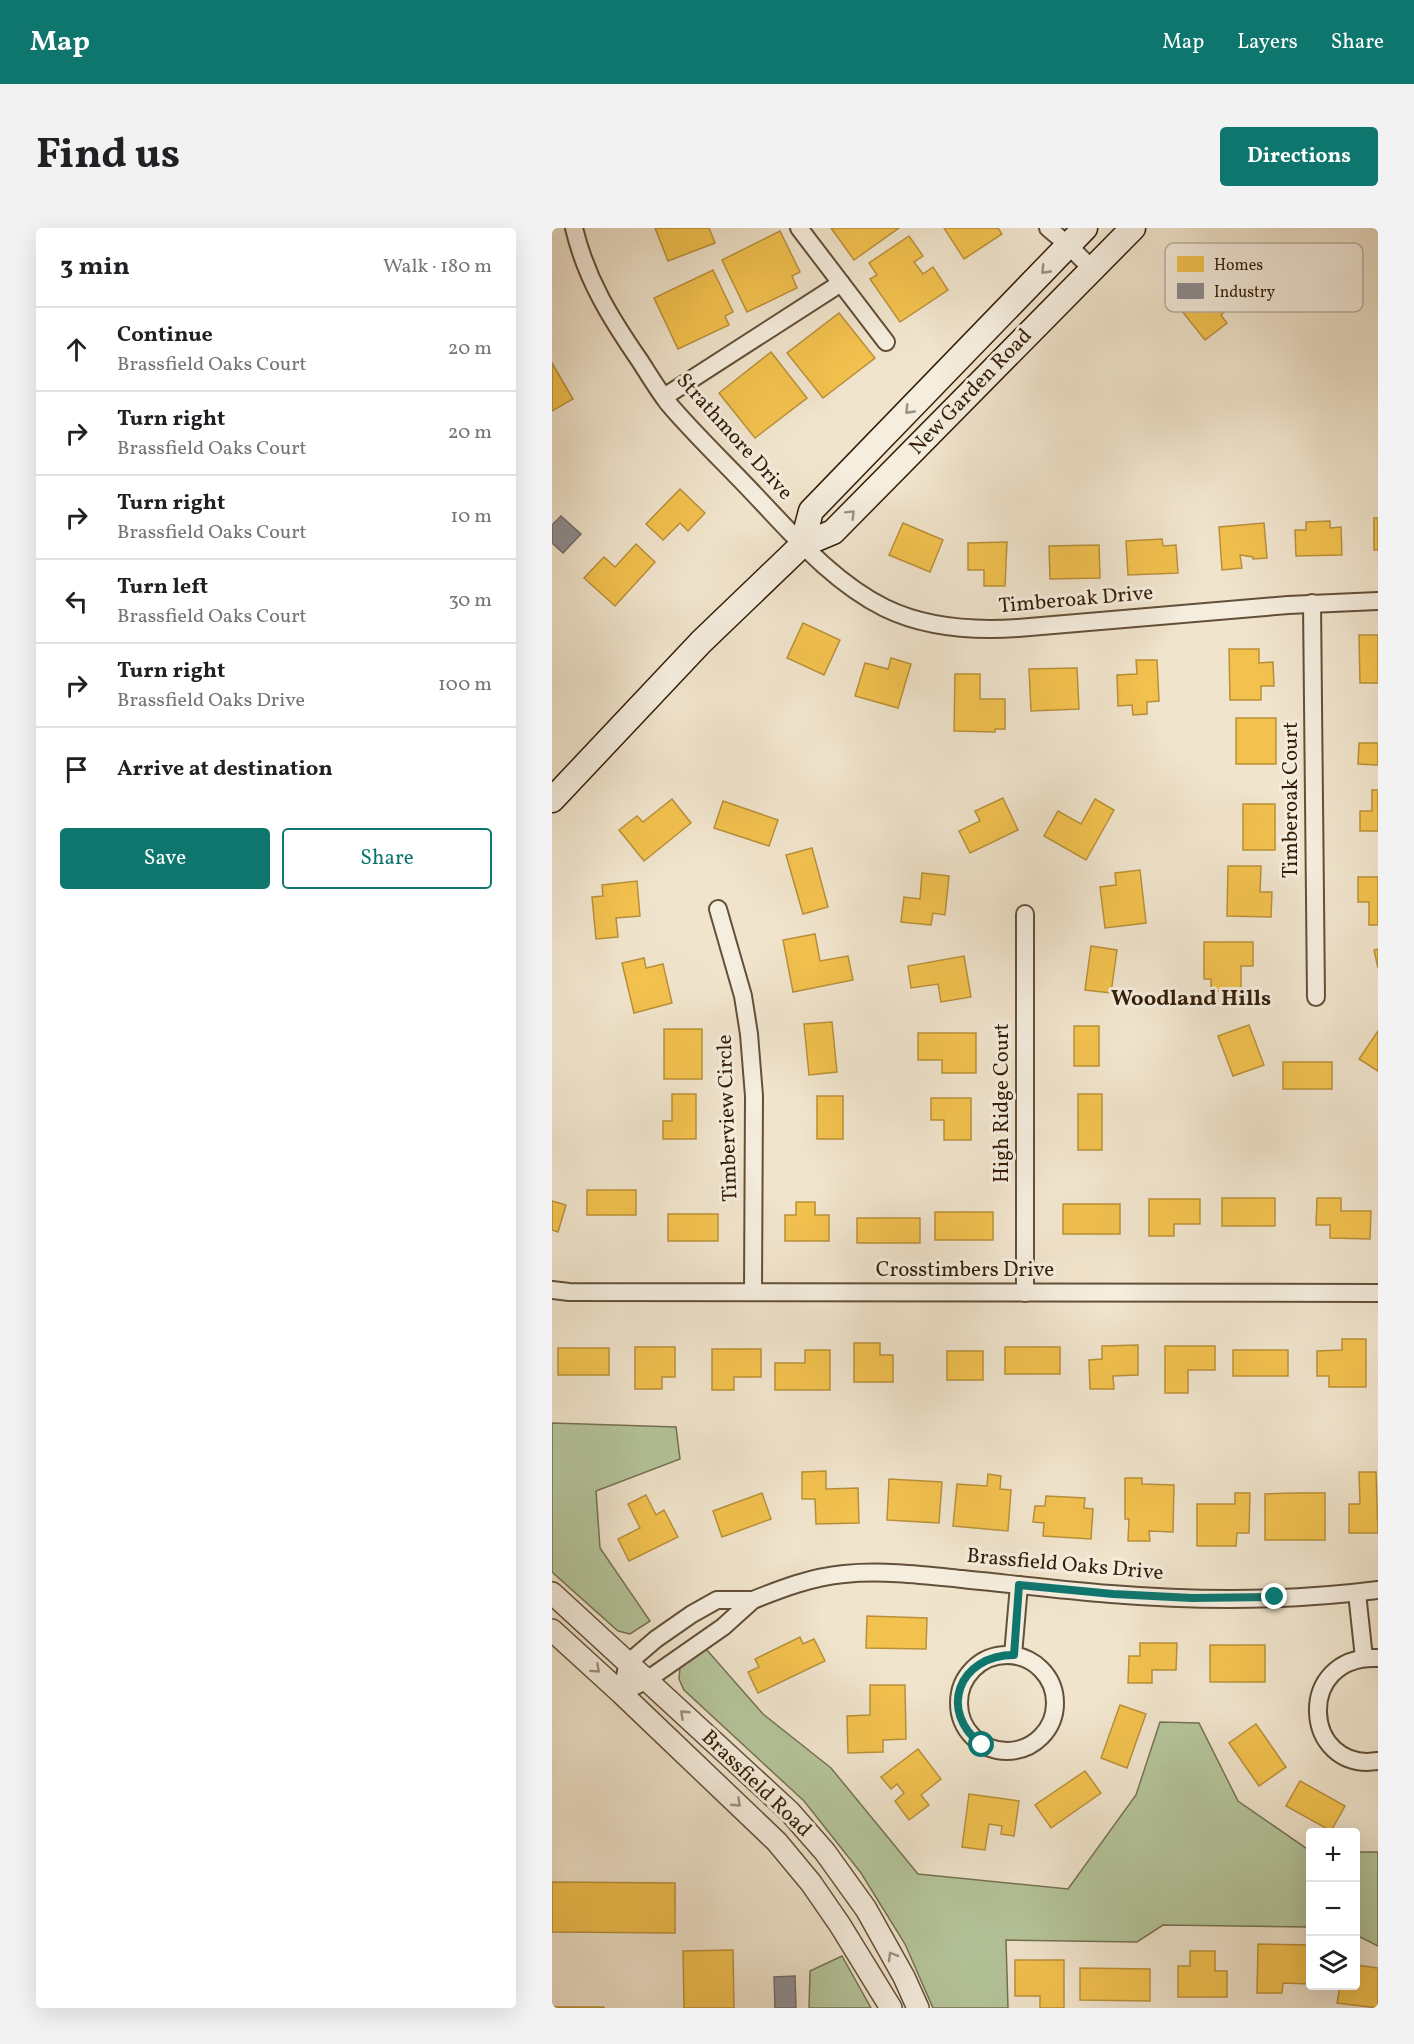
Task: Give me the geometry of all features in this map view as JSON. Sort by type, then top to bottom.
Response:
[{"type":"main road","name":"New Garden Road","points":[[802,545],[811,511],[1085,228]]},
{"type":"main road","name":"New Garden Road","points":[[552,800],[701,642],[802,545],[833,532],[1133,228]]},
{"type":"street","name":"Strathmore Drive","points":[[574,228],[581,256],[609,315],[664,397],[802,545]]},
{"type":"street","points":[[799,228],[886,342]]},
{"type":"street","points":[[1048,228],[1092,269]]},
{"type":"street","points":[[664,397],[841,283]]},
{"type":"street","name":"Timberoak Drive","points":[[802,545],[861,594],[886,609],[918,620],[975,630],[1312,603],[1378,601]]},
{"type":"street","name":"Timberoak Court","points":[[1312,603],[1316,997]]},
{"type":"street","name":"Timberview Circle","points":[[718,909],[742,996],[749,1034],[754,1096],[753,1293]]},
{"type":"street","name":"High Ridge Court","points":[[1025,914],[1025,1293]]},
{"type":"street","name":"Crosstimbers Drive","points":[[552,1290],[569,1293],[1378,1293]]},
{"type":"street","name":"Brassfield Oaks Drive","points":[[621,1693],[647,1680],[723,1627],[753,1600],[801,1581],[853,1573],[912,1574],[1113,1594],[1192,1598],[1275,1597],[1378,1590]]},
{"type":"street","points":[[1014,1655],[1019,1585]]},
{"type":"street","name":"Brassfield Road","points":[[552,1593],[789,1811],[825,1852],[866,1909],[904,1977],[918,2008]]},
{"type":"street","points":[[1357,1593],[1371,1658],[1347,1662],[1333,1672],[1322,1686],[1317,1703],[1317,1720],[1324,1737],[1335,1750],[1350,1759],[1368,1763],[1378,1761]]},
{"type":"street","name":"Brassfield Oaks Drive","points":[[628,1663],[692,1614],[717,1600],[753,1600]]},
{"type":"street","name":"Brassfield Road","points":[[552,1630],[777,1842],[811,1883],[840,1924],[891,2008]]},
{"type":"street","points":[[1014,1655],[1042,1669],[1053,1688],[1055,1708],[1048,1728],[1034,1744],[1014,1751],[1003,1751],[992,1749],[973,1738],[961,1720],[958,1698],[966,1677],[981,1662],[992,1657],[1014,1655]]},
{"type":"street","points":[[621,1693],[628,1663]]},
{"type":"green space","points":[[552,1423],[676,1427],[680,1459],[596,1491],[600,1548],[650,1621],[630,1634],[618,1631],[552,1572]]},
{"type":"green space","points":[[706,1649],[763,1714],[831,1768],[918,1874],[1068,1889],[1136,1795],[1160,1722],[1199,1723],[1238,1801],[1306,1848],[1306,1927],[1163,1925],[1137,1942],[1006,1940],[1008,2008],[933,2008],[905,1944],[861,1873],[804,1801],[684,1690],[679,1679],[680,1667]]},
{"type":"green space","points":[[1360,1852],[1378,1852],[1378,1946],[1360,1937]]},
{"type":"green space","points":[[842,1956],[871,2008],[809,2008],[810,1971]]},
{"type":"building: Homes","points":[[655,228],[709,228],[715,243],[668,261]]},
{"type":"building: Homes","points":[[831,228],[899,228],[854,260]]},
{"type":"building: Homes","points":[[944,228],[998,228],[1002,234],[964,259]]},
{"type":"building: Homes","points":[[780,231],[800,272],[792,276],[797,288],[747,312],[722,260]]},
{"type":"building: Homes","points":[[909,236],[923,256],[914,262],[923,274],[933,267],[948,290],[900,322],[870,279],[877,275],[869,263]]},
{"type":"building: Homes","points":[[713,270],[733,312],[725,316],[729,325],[678,349],[654,298]]},
{"type":"building: Homes","points":[[1183,312],[1224,312],[1221,315],[1227,323],[1205,340]]},
{"type":"building: Homes","points":[[839,313],[875,358],[823,398],[787,353]]},
{"type":"building: Homes","points":[[771,352],[807,398],[755,438],[719,393]]},
{"type":"building: Homes","points":[[552,363],[573,399],[552,411]]},
{"type":"building: Homes","points":[[680,489],[705,513],[688,531],[680,523],[663,540],[646,524]]},
{"type":"building: Homes","points":[[1374,518],[1378,518],[1378,550],[1374,550]]},
{"type":"building: Homes","points":[[1330,521],[1330,528],[1341,527],[1342,555],[1296,556],[1295,530],[1306,530],[1306,522]]},
{"type":"building: Homes","points":[[903,523],[943,540],[930,572],[889,555]]},
{"type":"building: Homes","points":[[1264,523],[1267,558],[1253,559],[1253,557],[1240,555],[1242,568],[1222,570],[1219,527]]},
{"type":"building: Homes","points":[[1162,539],[1163,546],[1176,545],[1178,573],[1128,575],[1126,541]]},
{"type":"building: Homes","points":[[1007,542],[1005,586],[984,586],[984,570],[968,570],[968,543]]},
{"type":"building: Homes","points":[[636,544],[655,562],[615,606],[584,578],[604,557],[615,567]]},
{"type":"building: Homes","points":[[1099,545],[1100,578],[1050,579],[1049,546]]},
{"type":"building: Homes","points":[[803,623],[840,640],[824,675],[787,658]]},
{"type":"building: Homes","points":[[1359,635],[1378,635],[1378,683],[1360,683]]},
{"type":"building: Homes","points":[[1229,649],[1259,649],[1259,663],[1273,662],[1274,686],[1261,686],[1261,700],[1230,700]]},
{"type":"building: Homes","points":[[891,658],[911,664],[898,708],[855,696],[865,663],[888,669]]},
{"type":"building: Homes","points":[[1136,660],[1157,660],[1159,701],[1147,702],[1147,714],[1133,715],[1132,705],[1118,706],[1117,675],[1137,674]]},
{"type":"building: Homes","points":[[1077,668],[1079,709],[1031,711],[1029,669]]},
{"type":"building: Homes","points":[[955,674],[980,674],[980,699],[1005,699],[1005,729],[995,729],[995,732],[954,731]]},
{"type":"building: Homes","points":[[1236,718],[1276,718],[1276,764],[1236,764]]},
{"type":"building: Homes","points":[[1359,743],[1378,743],[1378,765],[1358,764]]},
{"type":"building: Homes","points":[[1372,790],[1378,790],[1378,831],[1360,831],[1360,811],[1372,811]]},
{"type":"building: Homes","points":[[1003,798],[1018,830],[970,853],[959,831],[980,821],[975,811]]},
{"type":"building: Homes","points":[[672,799],[691,823],[644,861],[619,830],[637,816],[643,822]]},
{"type":"building: Homes","points":[[1095,799],[1114,810],[1086,860],[1044,836],[1058,811],[1081,824]]},
{"type":"building: Homes","points":[[723,801],[778,820],[769,846],[714,828]]},
{"type":"building: Homes","points":[[1243,804],[1275,804],[1275,850],[1243,850]]},
{"type":"building: Homes","points":[[812,848],[828,907],[803,914],[786,855]]},
{"type":"building: Homes","points":[[1228,866],[1261,866],[1260,892],[1272,892],[1271,917],[1227,916]]},
{"type":"building: Homes","points":[[1140,870],[1146,923],[1105,928],[1100,887],[1116,885],[1115,873]]},
{"type":"building: Homes","points":[[922,873],[949,876],[945,915],[933,913],[931,925],[901,922],[904,897],[920,899]]},
{"type":"building: Homes","points":[[1358,877],[1378,877],[1378,925],[1369,925],[1369,902],[1358,902]]},
{"type":"building: Homes","points":[[637,881],[640,916],[616,918],[618,937],[596,939],[592,897],[603,896],[602,885]]},
{"type":"building: Homes","points":[[815,934],[820,961],[848,956],[853,980],[793,992],[783,940]]},
{"type":"building: Homes","points":[[1204,942],[1253,942],[1253,966],[1241,966],[1241,991],[1211,991],[1211,979],[1204,979]]},
{"type":"building: Homes","points":[[1091,946],[1117,950],[1111,993],[1085,990]]},
{"type":"building: Homes","points":[[1378,949],[1378,968],[1374,950]]},
{"type":"building: Homes","points":[[964,956],[971,997],[941,1002],[938,984],[911,988],[908,966]]},
{"type":"building: Homes","points":[[644,958],[646,968],[663,964],[672,1003],[634,1013],[622,963]]},
{"type":"building: Homes","points":[[832,1022],[837,1072],[809,1075],[804,1024]]},
{"type":"building: Homes","points":[[1249,1025],[1264,1065],[1233,1076],[1218,1036]]},
{"type":"building: Homes","points":[[1074,1026],[1099,1026],[1099,1066],[1074,1066]]},
{"type":"building: Homes","points":[[664,1029],[702,1029],[702,1079],[664,1079]]},
{"type":"building: Homes","points":[[1378,1031],[1378,1071],[1359,1059]]},
{"type":"building: Homes","points":[[918,1033],[976,1033],[976,1073],[942,1073],[942,1060],[918,1060]]},
{"type":"building: Homes","points":[[1283,1062],[1332,1062],[1332,1089],[1283,1089]]},
{"type":"building: Homes","points":[[672,1094],[696,1094],[696,1139],[663,1139],[663,1121],[672,1121]]},
{"type":"building: Homes","points":[[1078,1094],[1102,1094],[1102,1150],[1078,1150]]},
{"type":"building: Homes","points":[[817,1096],[843,1096],[843,1139],[817,1139]]},
{"type":"building: Homes","points":[[931,1098],[971,1098],[971,1140],[944,1140],[944,1120],[931,1120]]},
{"type":"building: Homes","points":[[587,1190],[636,1190],[636,1215],[587,1215]]},
{"type":"building: Homes","points":[[1222,1198],[1275,1198],[1275,1226],[1222,1226]]},
{"type":"building: Homes","points":[[1317,1198],[1341,1198],[1341,1211],[1371,1211],[1370,1239],[1330,1238],[1330,1225],[1316,1225]]},
{"type":"building: Homes","points":[[1149,1199],[1200,1199],[1200,1224],[1174,1224],[1174,1236],[1149,1236]]},
{"type":"building: Homes","points":[[552,1201],[566,1205],[558,1232],[552,1230]]},
{"type":"building: Homes","points":[[796,1202],[815,1202],[815,1215],[829,1215],[829,1241],[785,1241],[785,1215],[796,1215]]},
{"type":"building: Homes","points":[[1063,1204],[1120,1204],[1120,1234],[1063,1234]]},
{"type":"building: Homes","points":[[935,1212],[993,1212],[993,1240],[935,1240]]},
{"type":"building: Homes","points":[[668,1214],[718,1214],[718,1241],[668,1241]]},
{"type":"building: Homes","points":[[857,1218],[920,1218],[920,1243],[857,1243]]},
{"type":"building: Homes","points":[[1342,1339],[1366,1339],[1366,1387],[1329,1387],[1329,1376],[1317,1376],[1317,1351],[1342,1350]]},
{"type":"building: Homes","points":[[854,1343],[880,1343],[880,1355],[893,1355],[893,1382],[854,1382]]},
{"type":"building: Homes","points":[[1138,1345],[1138,1375],[1113,1376],[1114,1389],[1090,1389],[1089,1360],[1102,1359],[1102,1346]]},
{"type":"building: Homes","points":[[1165,1346],[1215,1346],[1215,1370],[1188,1370],[1188,1393],[1165,1393]]},
{"type":"building: Homes","points":[[635,1347],[675,1347],[675,1377],[662,1377],[662,1389],[635,1389]]},
{"type":"building: Homes","points":[[1005,1347],[1060,1347],[1060,1374],[1005,1374]]},
{"type":"building: Homes","points":[[558,1348],[609,1348],[609,1375],[558,1375]]},
{"type":"building: Homes","points":[[712,1349],[761,1349],[761,1377],[734,1377],[734,1390],[712,1390]]},
{"type":"building: Homes","points":[[805,1350],[830,1350],[830,1390],[775,1390],[775,1363],[805,1363]]},
{"type":"building: Homes","points":[[1233,1350],[1288,1350],[1288,1376],[1233,1376]]},
{"type":"building: Homes","points":[[947,1351],[983,1351],[983,1380],[947,1380]]},
{"type":"building: Homes","points":[[826,1471],[826,1489],[858,1488],[859,1523],[816,1524],[815,1499],[802,1499],[802,1472]]},
{"type":"building: Homes","points":[[1359,1472],[1376,1472],[1378,1533],[1349,1533],[1349,1504],[1360,1504]]},
{"type":"building: Homes","points":[[988,1474],[1001,1476],[1000,1489],[1011,1490],[1008,1531],[953,1526],[957,1484],[987,1486]]},
{"type":"building: Homes","points":[[1125,1478],[1142,1478],[1142,1484],[1174,1485],[1173,1532],[1149,1531],[1150,1541],[1128,1541],[1129,1519],[1125,1519]]},
{"type":"building: Homes","points":[[889,1479],[942,1482],[939,1523],[887,1520]]},
{"type":"building: Homes","points":[[762,1493],[771,1519],[722,1537],[713,1511]]},
{"type":"building: Homes","points":[[1235,1493],[1250,1493],[1249,1533],[1237,1533],[1236,1546],[1197,1546],[1197,1504],[1235,1504]]},
{"type":"building: Homes","points":[[1325,1493],[1325,1540],[1265,1540],[1265,1494]]},
{"type":"building: Homes","points":[[646,1495],[656,1515],[664,1510],[678,1537],[629,1561],[618,1539],[640,1528],[628,1504]]},
{"type":"building: Homes","points":[[1046,1496],[1085,1498],[1084,1508],[1093,1509],[1091,1539],[1043,1536],[1044,1523],[1033,1522],[1035,1506],[1045,1506]]},
{"type":"building: Homes","points":[[867,1616],[927,1618],[926,1649],[866,1648]]},
{"type":"building: Homes","points":[[800,1637],[803,1644],[814,1639],[825,1661],[758,1693],[748,1672],[759,1667],[755,1659]]},
{"type":"building: Homes","points":[[1140,1643],[1177,1643],[1176,1670],[1152,1670],[1152,1683],[1128,1683],[1129,1656],[1140,1656]]},
{"type":"building: Homes","points":[[1210,1645],[1265,1645],[1265,1682],[1210,1682]]},
{"type":"building: Homes","points":[[870,1685],[905,1685],[906,1739],[883,1740],[883,1752],[848,1753],[847,1716],[870,1715]]},
{"type":"building: Homes","points":[[1120,1705],[1146,1714],[1127,1768],[1101,1758]]},
{"type":"building: Homes","points":[[1256,1724],[1286,1767],[1259,1786],[1229,1743]]},
{"type":"building: Homes","points":[[918,1749],[941,1779],[921,1795],[929,1805],[909,1820],[895,1801],[904,1793],[897,1784],[891,1789],[881,1777]]},
{"type":"building: Homes","points":[[1085,1771],[1101,1793],[1051,1828],[1035,1805]]},
{"type":"building: Homes","points":[[1300,1781],[1345,1806],[1333,1828],[1326,1828],[1286,1806]]},
{"type":"building: Homes","points":[[969,1794],[1019,1801],[1014,1836],[1001,1834],[1002,1826],[989,1824],[985,1850],[962,1847]]},
{"type":"building: Homes","points":[[552,1882],[675,1883],[675,1933],[552,1932]]},
{"type":"building: Homes","points":[[1258,1944],[1306,1945],[1306,1984],[1283,1983],[1282,1993],[1257,1993]]},
{"type":"building: Homes","points":[[733,1950],[734,2008],[684,2008],[683,1951]]},
{"type":"building: Homes","points":[[1190,1951],[1215,1951],[1215,1971],[1227,1971],[1227,1997],[1178,1997],[1178,1966],[1190,1966]]},
{"type":"building: Homes","points":[[1015,1960],[1064,1960],[1064,2008],[1040,2008],[1040,1996],[1015,1996]]},
{"type":"building: Homes","points":[[1360,1966],[1378,1968],[1378,2008],[1337,2003],[1339,1990],[1360,1990]]},
{"type":"building: Homes","points":[[1080,1968],[1150,1969],[1150,2001],[1080,2000]]},
{"type":"building: Homes","points":[[604,2007],[604,2008],[552,2008]]},
{"type":"building: Industry","points":[[561,516],[581,534],[563,553],[552,543],[552,525]]},
{"type":"building: Industry","points":[[795,1976],[796,2008],[775,2008],[774,1977]]},
{"type":"district","name":"Woodland Hills","points":[[1191,999]]},
{"type":"route","points":[[982,1745],[966,1730],[958,1709],[958,1698],[966,1677],[981,1662],[992,1657],[1014,1655],[1019,1585],[1113,1594],[1192,1598],[1275,1597]]}]
